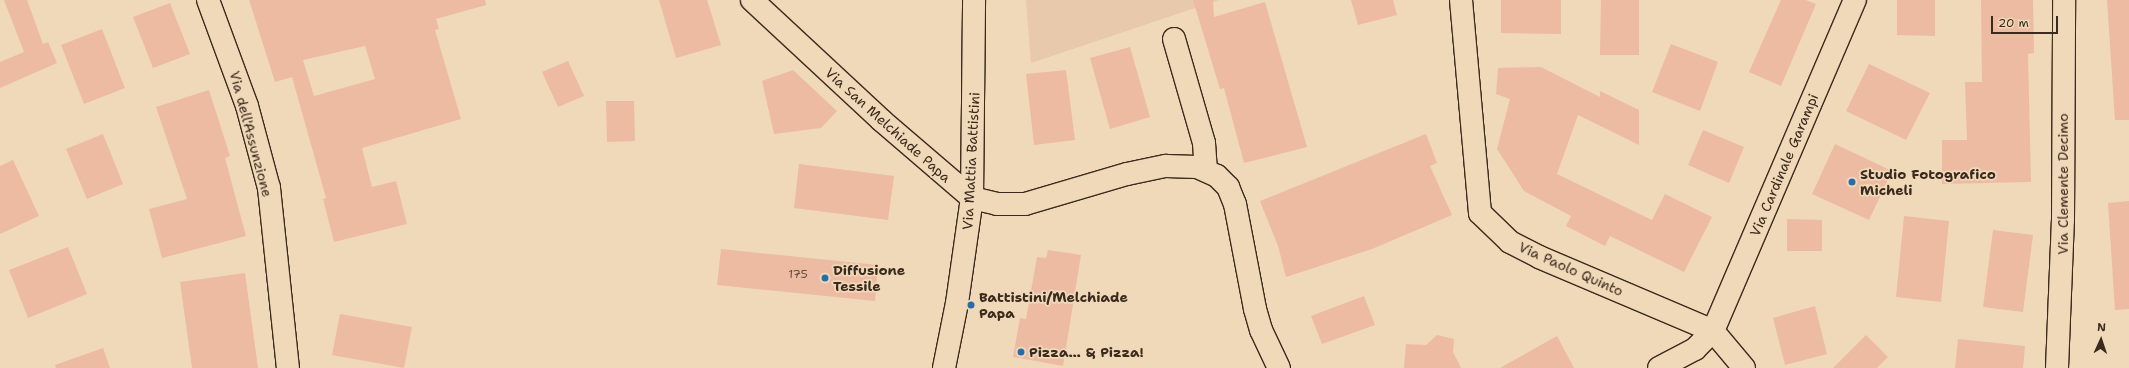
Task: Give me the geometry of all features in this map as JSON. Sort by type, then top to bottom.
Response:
[{"type":"street","name":"Via dell'Assunzione","points":[[208,0],[245,99],[269,188],[288,368]]},
{"type":"street","name":"Via San Melchiade Papa","points":[[752,0],[881,120],[972,198]]},
{"type":"street","name":"Via Mattia Battistini","points":[[944,368],[958,303],[972,198],[974,0]]},
{"type":"street","name":"Via Paolo Quinto","points":[[1461,0],[1480,213],[1510,242],[1539,257],[1713,330]]},
{"type":"street","name":"Via Cardinale Garampi","points":[[1713,330],[1855,0]]},
{"type":"street","name":"Via Clemente Decimo","points":[[2057,368],[2063,220],[2064,0]]},
{"type":"street","points":[[1174,39],[1204,143],[1206,169]]},
{"type":"street","points":[[972,198],[1018,206],[1151,169],[1186,165],[1206,169],[1223,181],[1233,198],[1255,309],[1261,330],[1279,368]]},
{"type":"street","points":[[1659,368],[1694,349],[1713,330],[1744,368]]},
{"type":"shaded area","points":[[1026,0],[1219,0],[1031,63]]},
{"type":"building","points":[[4,0],[27,0],[43,44],[48,42],[57,63],[0,88],[0,62],[24,52]]},
{"type":"building","points":[[249,0],[485,0],[486,5],[436,19],[439,29],[435,30],[461,119],[362,148],[372,187],[396,181],[407,224],[334,242],[323,199],[326,198],[292,77],[275,82]],"holes":[[[365,46],[375,79],[314,96],[303,60]]]},
{"type":"building","points":[[659,0],[707,0],[721,45],[676,58]]},
{"type":"building","points":[[1193,0],[1213,0],[1214,17],[1265,2],[1307,147],[1244,163],[1224,88],[1220,89]]},
{"type":"building","points":[[1351,0],[1393,0],[1397,15],[1358,25]]},
{"type":"building","points":[[1501,0],[1561,0],[1561,34],[1501,33]]},
{"type":"building","points":[[1601,0],[1639,0],[1639,55],[1600,55]]},
{"type":"building","points":[[1781,0],[1806,0],[1816,4],[1781,86],[1749,72]]},
{"type":"building","points":[[1897,0],[1935,0],[1935,36],[1897,35]]},
{"type":"building","points":[[1981,0],[2033,0],[2034,53],[2028,54],[2031,182],[1942,184],[1942,140],[1967,140],[1965,82],[1982,82]]},
{"type":"building","points":[[2107,0],[2129,0],[2129,120],[2115,120]]},
{"type":"building","points":[[170,3],[190,54],[153,68],[133,17]]},
{"type":"building","points":[[102,29],[125,88],[84,104],[61,45]]},
{"type":"building","points":[[1671,44],[1718,62],[1700,111],[1652,92]]},
{"type":"building","points":[[1130,47],[1150,117],[1110,129],[1090,58]]},
{"type":"building","points":[[568,61],[584,96],[558,107],[542,72]]},
{"type":"building","points":[[1869,64],[1930,93],[1906,140],[1846,111]]},
{"type":"building","points":[[1541,67],[1600,97],[1600,91],[1639,110],[1639,145],[1578,115],[1557,174],[1652,220],[1665,194],[1712,217],[1684,272],[1610,236],[1605,246],[1566,226],[1571,216],[1524,191],[1497,149],[1510,99],[1496,94],[1498,68]]},
{"type":"building","points":[[793,70],[837,111],[821,128],[774,134],[762,81]]},
{"type":"building","points":[[1066,70],[1075,140],[1034,145],[1026,74]]},
{"type":"building","points":[[209,90],[230,156],[225,158],[246,236],[162,258],[149,209],[187,199],[156,107]]},
{"type":"building","points":[[606,101],[634,101],[635,141],[607,142]]},
{"type":"building","points":[[1703,130],[1744,147],[1729,183],[1688,165]]},
{"type":"building","points":[[103,134],[123,184],[87,199],[66,149]]},
{"type":"building","points":[[1426,134],[1437,163],[1430,166],[1452,215],[1372,249],[1286,277],[1278,246],[1260,201]]},
{"type":"building","name":"Studio Fotografico Micheli","points":[[1835,144],[1892,171],[1869,220],[1812,194]]},
{"type":"building","points":[[13,160],[39,216],[0,234],[0,166]]},
{"type":"building","points":[[799,164],[894,176],[888,220],[794,208]]},
{"type":"building","points":[[2129,201],[2129,309],[2115,310],[2108,203]]},
{"type":"building","points":[[1904,216],[1949,221],[1941,302],[1896,297]]},
{"type":"building","points":[[1787,219],[1822,220],[1822,251],[1787,251]]},
{"type":"building","points":[[1993,230],[2033,235],[2023,312],[1983,307]]},
{"type":"building","points":[[68,247],[87,294],[28,318],[9,270]]},
{"type":"building","points":[[721,249],[878,265],[875,301],[717,285]]},
{"type":"building","points":[[1048,250],[1081,255],[1063,366],[1013,357],[1020,318],[1026,319],[1037,257],[1046,258]]},
{"type":"building","points":[[245,273],[258,368],[192,368],[180,282]]},
{"type":"building","points":[[1364,296],[1375,325],[1322,344],[1311,316]]},
{"type":"building","points":[[1815,306],[1827,354],[1785,365],[1773,318]]},
{"type":"building","points":[[340,314],[412,327],[404,368],[332,355]]},
{"type":"building","points":[[1437,335],[1454,339],[1453,352],[1461,368],[1404,368],[1406,344],[1426,345]]},
{"type":"building","points":[[1866,335],[1888,357],[1877,368],[1833,368]]},
{"type":"building","points":[[1557,336],[1574,368],[1500,368]]},
{"type":"building","points":[[1958,339],[2025,346],[2023,368],[1955,368]]},
{"type":"building","points":[[103,348],[110,368],[56,368],[55,365]]},
{"type":"place","name":"Studio Fotografico Micheli","points":[[1852,182]]},
{"type":"place","name":"Diffusione Tessile","points":[[825,278]]},
{"type":"place","name":"Battistini/Melchiade Papa","points":[[971,305]]},
{"type":"place","name":"Pizza... & Pizza!","points":[[1021,352]]}]
